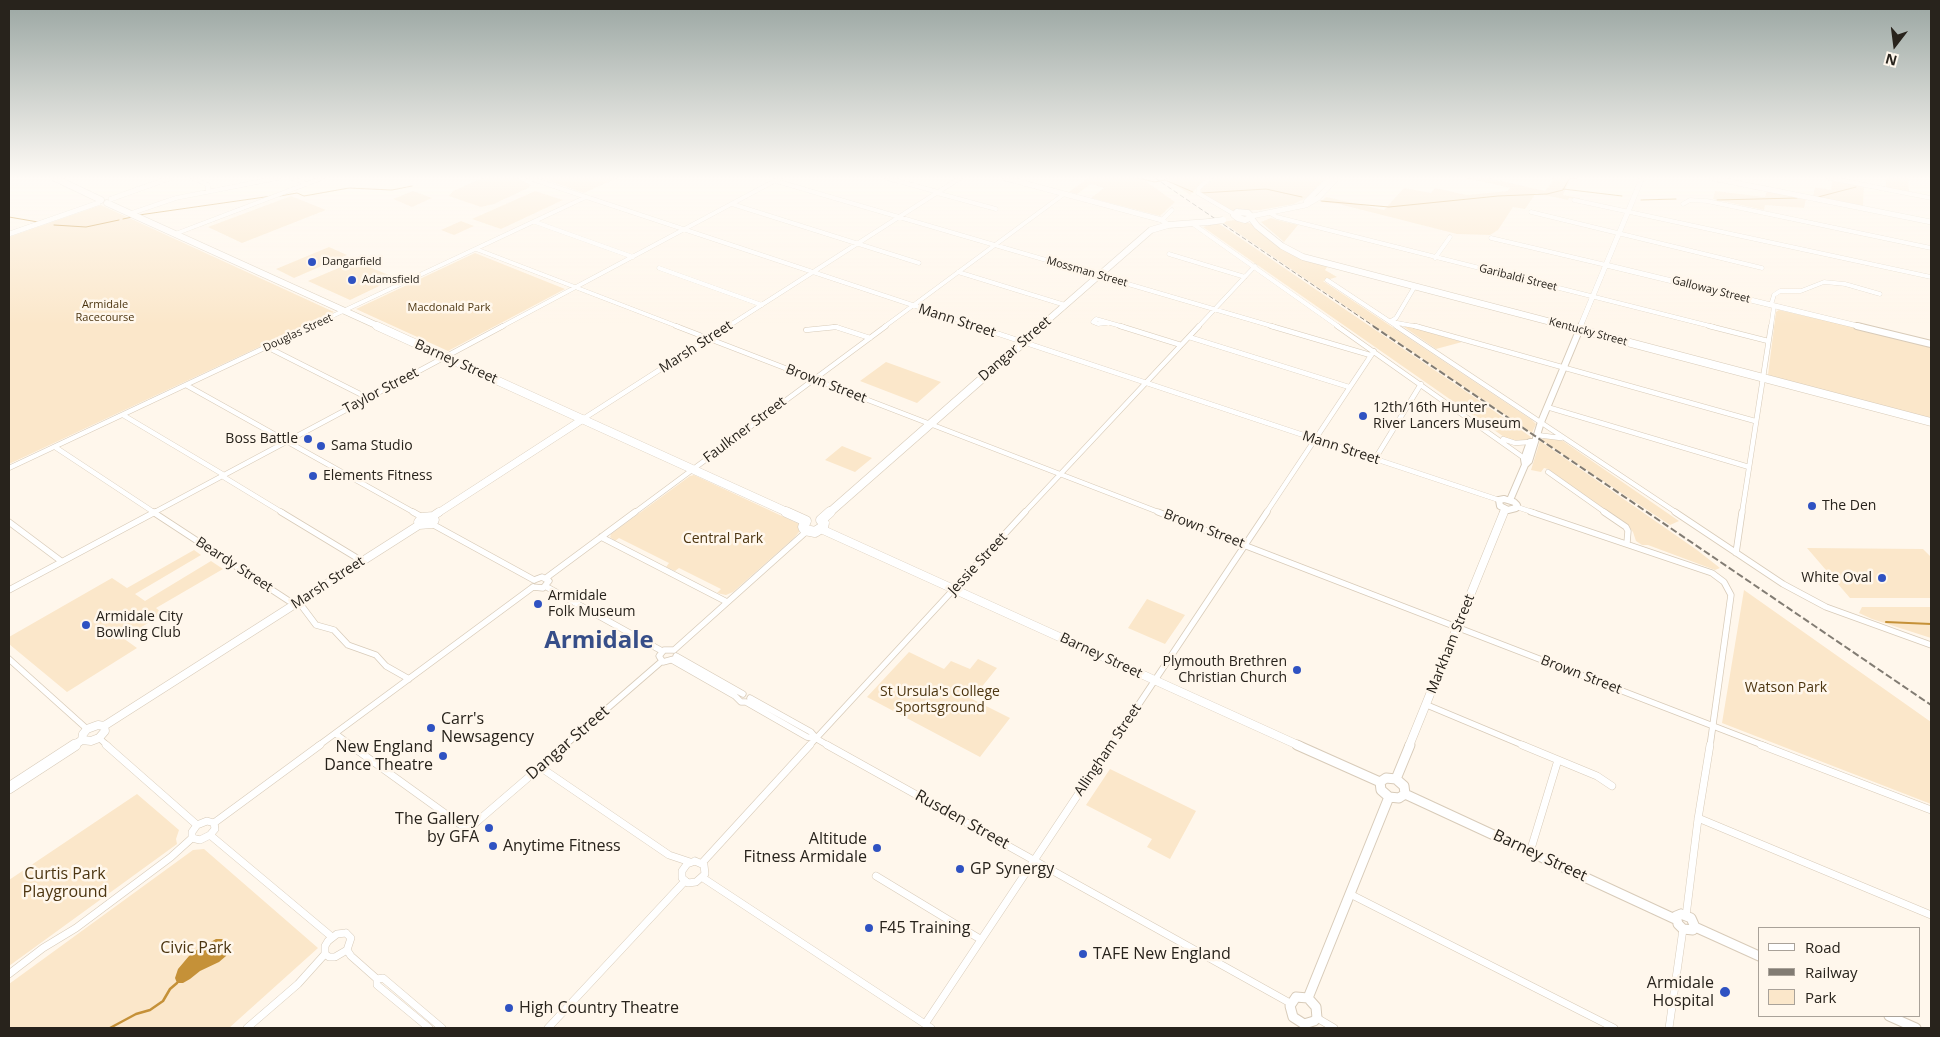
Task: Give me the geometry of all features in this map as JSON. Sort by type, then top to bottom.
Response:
[{"type":"main road","name":"Barney Street","points":[[159,226],[693,469],[806,526]]},
{"type":"main road","name":"Dangar Street","points":[[821,524],[1023,342],[1151,230],[1163,226]]},
{"type":"main road","name":"Kentucky Street","points":[[1260,226],[1282,246],[1295,254],[1931,422]]},
{"type":"main road","name":"Marsh Street","points":[[433,520],[583,420]]},
{"type":"main road","points":[[813,519],[821,524],[815,532],[806,526],[813,519]]},
{"type":"main road","points":[[420,521],[424,526],[433,520]]},
{"type":"main road","name":"Marsh Street","points":[[87,730],[94,726],[104,726],[197,667],[211,661],[420,521]]},
{"type":"main road","points":[[9,788],[82,740],[91,741],[99,738],[105,731],[104,726]]},
{"type":"main road","points":[[82,740],[83,734],[87,730]]},
{"type":"street","points":[[9,234],[30,226]]},
{"type":"street","points":[[175,234],[195,226]]},
{"type":"street","name":"Douglas Street","points":[[9,468],[525,226]]},
{"type":"street","points":[[547,226],[633,257]]},
{"type":"street","name":"Mann Street","points":[[673,226],[1499,500]]},
{"type":"street","name":"Taylor Street","points":[[9,590],[691,226]]},
{"type":"street","points":[[803,226],[919,263]]},
{"type":"street","name":"Marsh Street","points":[[583,420],[885,226]]},
{"type":"street","name":"Mossman Street","points":[[931,226],[1370,355]]},
{"type":"street","name":"Faulkner Street","points":[[546,578],[1020,226]]},
{"type":"street","points":[[1197,226],[1496,436],[1525,461]]},
{"type":"street","name":"Garibaldi Street","points":[[1313,226],[1768,341]]},
{"type":"street","points":[[1591,226],[1762,268]]},
{"type":"street","points":[[1510,500],[1525,461],[1529,461],[1541,422],[1622,226]]},
{"type":"street","points":[[1694,226],[1931,278]]},
{"type":"street","points":[[1828,226],[1931,248]]},
{"type":"street","points":[[1435,258],[1450,237]]},
{"type":"street","name":"Galloway Street","points":[[1491,238],[1931,344]]},
{"type":"street","name":"Brown Street","points":[[476,249],[1931,810]]},
{"type":"street","points":[[1169,254],[1245,276]]},
{"type":"street","name":"Jessie Street","points":[[702,863],[888,659],[1255,266]]},
{"type":"street","points":[[660,268],[762,304]]},
{"type":"street","points":[[958,272],[1065,305]]},
{"type":"street","points":[[1327,280],[1783,584],[1826,607],[1873,626],[1931,645]]},
{"type":"street","points":[[1736,553],[1774,294],[1780,291],[1801,291],[1824,282],[1845,284],[1880,294]]},
{"type":"street","points":[[1391,322],[1396,318],[1415,286]]},
{"type":"street","points":[[1391,322],[1404,323],[1756,421]]},
{"type":"street","points":[[1107,323],[1181,345]]},
{"type":"street","points":[[806,330],[836,327],[870,338]]},
{"type":"street","points":[[1189,337],[1349,387]]},
{"type":"street","points":[[266,348],[368,398]]},
{"type":"street","name":"Allingham Street","points":[[928,1026],[980,939],[1374,350]]},
{"type":"street","points":[[1375,460],[1421,384]]},
{"type":"street","points":[[186,385],[287,441],[420,521]]},
{"type":"street","points":[[1547,407],[1749,467]]},
{"type":"street","points":[[123,415],[362,561]]},
{"type":"street","points":[[1496,436],[1515,443],[1564,438]]},
{"type":"street","name":"Beardy Street","points":[[55,447],[289,601],[305,608],[316,625],[334,630],[348,645],[376,655],[386,666],[409,679]]},
{"type":"street","points":[[1548,472],[1626,527],[1628,531],[1626,543]]},
{"type":"street","points":[[1516,507],[1511,510],[1505,509],[1499,504],[1499,500],[1510,500],[1516,504],[1516,507],[1712,573],[1724,582],[1730,595],[1686,916]]},
{"type":"street","name":"Markham Street","points":[[1396,780],[1505,509]]},
{"type":"street","points":[[433,520],[534,580]]},
{"type":"street","points":[[9,522],[62,561]]},
{"type":"street","name":"Barney Street","points":[[821,524],[955,589],[1154,681],[1380,782]]},
{"type":"street","points":[[545,586],[662,651],[674,650],[806,526]]},
{"type":"street","points":[[601,538],[727,602]]},
{"type":"street","points":[[214,823],[533,587],[540,588],[549,581],[546,578],[539,577],[534,580],[533,587]]},
{"type":"street","points":[[662,651],[659,656],[662,661],[674,658],[677,653],[674,650]]},
{"type":"street","name":"Rusden Street","points":[[674,658],[740,696],[741,702],[748,700],[807,736],[817,738],[1290,1003]]},
{"type":"street","points":[[9,659],[87,730]]},
{"type":"street","name":"Dangar Street","points":[[336,734],[461,825],[467,827],[540,767],[662,661]]},
{"type":"street","points":[[1427,705],[1597,776],[1612,786]]},
{"type":"street","points":[[99,738],[197,826]]},
{"type":"street","points":[[1530,852],[1558,760]]},
{"type":"street","points":[[540,767],[669,855],[690,862],[702,863],[706,871],[703,878],[696,882],[685,881]]},
{"type":"street","points":[[1386,778],[1396,780],[1404,786],[1404,794],[1399,798],[1389,797],[1381,790],[1380,782],[1386,778]]},
{"type":"street","name":"Barney Street","points":[[1404,794],[1675,919]]},
{"type":"street","points":[[1308,998],[1389,797]]},
{"type":"street","points":[[1698,818],[1931,915]]},
{"type":"street","points":[[9,974],[43,948],[76,928],[171,857],[192,838],[192,832],[197,826],[207,821],[214,823]]},
{"type":"street","points":[[192,838],[200,840],[210,835],[215,829],[214,823]]},
{"type":"street","points":[[210,835],[332,937]]},
{"type":"street","points":[[685,881],[682,878],[682,871],[690,862]]},
{"type":"street","points":[[876,876],[980,939]]},
{"type":"street","points":[[703,878],[928,1026]]},
{"type":"street","points":[[548,1028],[685,881]]},
{"type":"street","points":[[1350,894],[1614,1028]]},
{"type":"street","points":[[1695,927],[1688,931],[1683,929],[1675,919],[1678,915],[1686,916],[1694,923],[1695,927],[1758,956]]},
{"type":"street","points":[[1669,1028],[1683,929]]},
{"type":"street","points":[[247,1028],[298,984],[325,954],[325,946],[332,937],[342,933],[350,935],[352,942],[347,950],[334,957],[329,957],[325,954]]},
{"type":"street","points":[[347,950],[351,956],[377,979],[377,984],[429,1028]]},
{"type":"street","points":[[377,979],[383,978],[442,1028]]},
{"type":"street","points":[[1296,997],[1308,998],[1316,1007],[1317,1018],[1309,1024],[1298,1025],[1290,1011],[1290,1003],[1296,997]]},
{"type":"street","points":[[1891,1017],[1916,1028]]},
{"type":"street","points":[[1317,1018],[1334,1028]]},
{"type":"green space","name":"Armidale Racecourse","points":[[39,226],[148,226],[334,312],[9,464],[9,237]]},
{"type":"green space","points":[[210,226],[284,226],[242,243],[208,227]]},
{"type":"green space","points":[[449,226],[473,226],[454,235],[441,230]]},
{"type":"green space","points":[[493,226],[507,226],[501,229]]},
{"type":"green space","points":[[1223,226],[1477,399],[1531,437],[1529,441],[1519,443],[1507,439],[1203,227]]},
{"type":"green space","points":[[1228,226],[1256,226],[1285,251],[1328,266],[1325,270],[1337,277],[1323,281],[1532,420],[1536,424],[1532,433]]},
{"type":"green space","points":[[1266,226],[1297,226],[1284,242]]},
{"type":"green space","points":[[1427,226],[1500,226],[1490,235],[1457,234]]},
{"type":"green space","name":"Dangarfield","points":[[329,247],[347,255],[294,278],[276,269]]},
{"type":"green space","name":"Macdonald Park","points":[[475,253],[565,289],[448,351],[356,309]]},
{"type":"green space","name":"Adamsfield","points":[[355,261],[396,278],[350,300],[308,281]]},
{"type":"green space","points":[[1779,310],[1931,345],[1931,420],[1768,375],[1776,312]]},
{"type":"green space","points":[[1408,326],[1462,342],[1436,349],[1404,327]]},
{"type":"green space","points":[[886,362],[941,382],[917,403],[860,381]]},
{"type":"green space","points":[[1546,437],[1563,441],[1679,521],[1670,525],[1541,440]]},
{"type":"green space","points":[[1540,441],[1720,568],[1715,570],[1648,545],[1642,545],[1636,541],[1629,527],[1548,469],[1544,468],[1541,472],[1531,470]]},
{"type":"green space","points":[[842,446],[872,458],[855,472],[825,460]]},
{"type":"green space","name":"Central Park","points":[[694,475],[799,524],[799,532],[794,538],[733,592],[726,595],[717,593],[721,589],[679,568],[675,571],[666,567],[669,563],[619,538],[615,541],[610,537],[611,534],[690,476]]},
{"type":"green space","name":"White Oval","points":[[1807,548],[1923,549],[1931,557],[1931,598],[1850,598]]},
{"type":"green space","name":"Armidale City Bowling Club","points":[[194,550],[201,555],[135,594],[145,601],[211,561],[223,569],[156,608],[163,614],[123,638],[137,648],[67,692],[9,644],[9,637],[112,578],[127,588]]},
{"type":"green space","name":"Watson Park","points":[[1744,590],[1931,722],[1931,804],[1722,723]]},
{"type":"green space","points":[[1147,599],[1185,615],[1165,644],[1128,628]]},
{"type":"green space","points":[[1862,607],[1931,607],[1931,638],[1872,619],[1859,613]]},
{"type":"green space","name":"St Ursula's College Sportsground","points":[[909,652],[944,669],[951,661],[970,669],[978,659],[997,668],[972,699],[1010,718],[980,757],[867,697]]},
{"type":"green space","points":[[1110,769],[1196,811],[1170,859],[1147,847],[1152,839],[1086,805]]},
{"type":"green space","name":"Curtis Park Playground","points":[[137,794],[179,830],[176,839],[177,844],[9,966],[9,880]]},
{"type":"green space","name":"Civic Park","points":[[204,849],[318,948],[229,1028],[9,1028],[9,984],[193,850]]},
{"type":"shaded area","points":[[216,939],[225,939],[228,942],[229,948],[226,956],[183,983],[177,983],[175,978],[178,969],[189,956]]},
{"type":"waterway","points":[[76,226],[89,226]]},
{"type":"waterway","points":[[1886,622],[1931,624]]},
{"type":"waterway","points":[[110,1028],[136,1014],[150,1010],[163,1001],[170,989],[177,983]]},
{"type":"railway","points":[[1226,226],[1375,327]]},
{"type":"railway","points":[[1373,326],[1931,705]]},
{"type":"place","name":"Dangarfield","points":[[312,262]]},
{"type":"place","name":"Adamsfield","points":[[352,280]]},
{"type":"place","name":"12th/16th Hunter River Lancers Museum","points":[[1363,416]]},
{"type":"place","name":"Boss Battle","points":[[308,439]]},
{"type":"place","name":"Sama Studio","points":[[321,446]]},
{"type":"place","name":"Elements Fitness","points":[[313,476]]},
{"type":"place","name":"The Den","points":[[1812,506]]},
{"type":"place","name":"White Oval","points":[[1882,578]]},
{"type":"place","name":"Armidale Folk Museum","points":[[538,604]]},
{"type":"place","name":"Armidale City Bowling Club","points":[[86,625]]},
{"type":"place","name":"Plymouth Brethren Christian Church","points":[[1297,670]]},
{"type":"place","name":"Carr's Newsagency","points":[[431,728]]},
{"type":"place","name":"New England Dance Theatre","points":[[443,756]]},
{"type":"place","name":"The Gallery by GFA","points":[[489,828]]},
{"type":"place","name":"Anytime Fitness","points":[[493,846]]},
{"type":"place","name":"Altitude Fitness Armidale","points":[[877,848]]},
{"type":"place","name":"GP Synergy","points":[[960,869]]},
{"type":"place","name":"F45 Training","points":[[869,928]]},
{"type":"place","name":"TAFE New England","points":[[1083,954]]},
{"type":"place","name":"Armidale Hospital","points":[[1725,992]]},
{"type":"place","name":"High Country Theatre","points":[[509,1008]]},
{"type":"district","name":"Armidale","points":[[599,641]]}]
